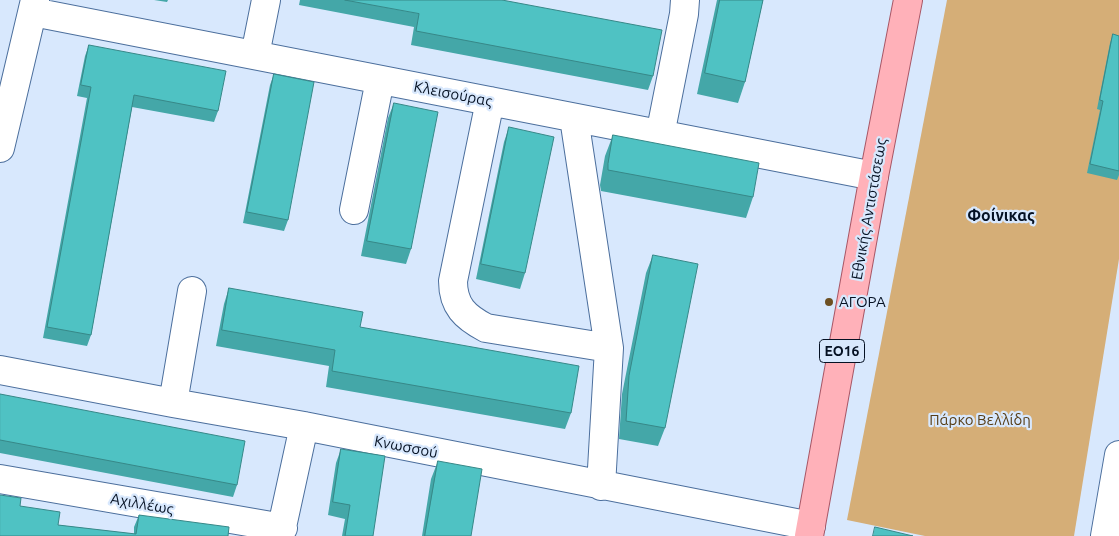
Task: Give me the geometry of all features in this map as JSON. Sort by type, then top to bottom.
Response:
[{"type":"main road","name":"Εθνικής Αντιστάσεως","points":[[810,531],[908,0]]},
{"type":"street","points":[[255,55],[266,0]]},
{"type":"street","points":[[660,135],[685,0]]},
{"type":"street","points":[[0,148],[34,6]]},
{"type":"street","name":"Κλεισούρας","points":[[34,6],[255,55],[874,176]]},
{"type":"street","points":[[354,210],[380,80]]},
{"type":"street","points":[[490,102],[453,281],[453,295],[459,307],[472,320],[486,328],[609,348]]},
{"type":"street","points":[[574,118],[609,348],[601,486]]},
{"type":"street","points":[[173,404],[192,291]]},
{"type":"street","name":"Κνωσσού","points":[[0,370],[173,404],[304,426],[601,486],[810,531]]},
{"type":"street","points":[[282,532],[304,426]]},
{"type":"street","points":[[1105,536],[1119,455]]},
{"type":"street","name":"Αχιλλέως","points":[[0,480],[282,532]]},
{"type":"green space","name":"Πάρκο Βελλίδη","points":[[947,0],[1119,0],[1119,259],[1074,536],[925,536],[847,520]]},
{"type":"building","points":[[345,0],[502,0],[662,30],[653,76],[416,31],[419,14]]},
{"type":"building","points":[[720,0],[763,0],[745,82],[705,73]]},
{"type":"building","points":[[1113,34],[1119,36],[1119,171],[1090,164],[1103,101],[1100,100]]},
{"type":"building","points":[[89,45],[226,71],[218,111],[134,95],[91,335],[47,327],[91,87],[81,85]]},
{"type":"building","points":[[274,74],[314,82],[288,220],[247,212]]},
{"type":"building","points":[[394,103],[438,112],[411,249],[367,241]]},
{"type":"building","points":[[509,127],[554,137],[525,273],[481,264]]},
{"type":"building","points":[[613,135],[759,163],[753,197],[608,170]]},
{"type":"building","points":[[653,255],[698,264],[665,428],[626,421],[629,376]]},
{"type":"building","points":[[229,288],[363,312],[360,327],[579,366],[571,413],[332,371],[335,350],[222,330]]},
{"type":"building","points":[[0,394],[245,441],[237,485],[0,440]]},
{"type":"building","points":[[341,449],[385,456],[373,536],[345,536],[350,505],[333,502]]},
{"type":"building","points":[[438,461],[482,469],[471,536],[425,536]]},
{"type":"building","points":[[0,495],[21,498],[20,506],[60,512],[58,525],[136,534],[139,515],[229,527],[228,536],[0,536]]},
{"type":"building","points":[[875,527],[913,536],[873,536]]},
{"type":"place","name":"ΑΓΟΡΑ","points":[[829,302]]},
{"type":"district","name":"Φοίνικας","points":[[1001,216]]}]
